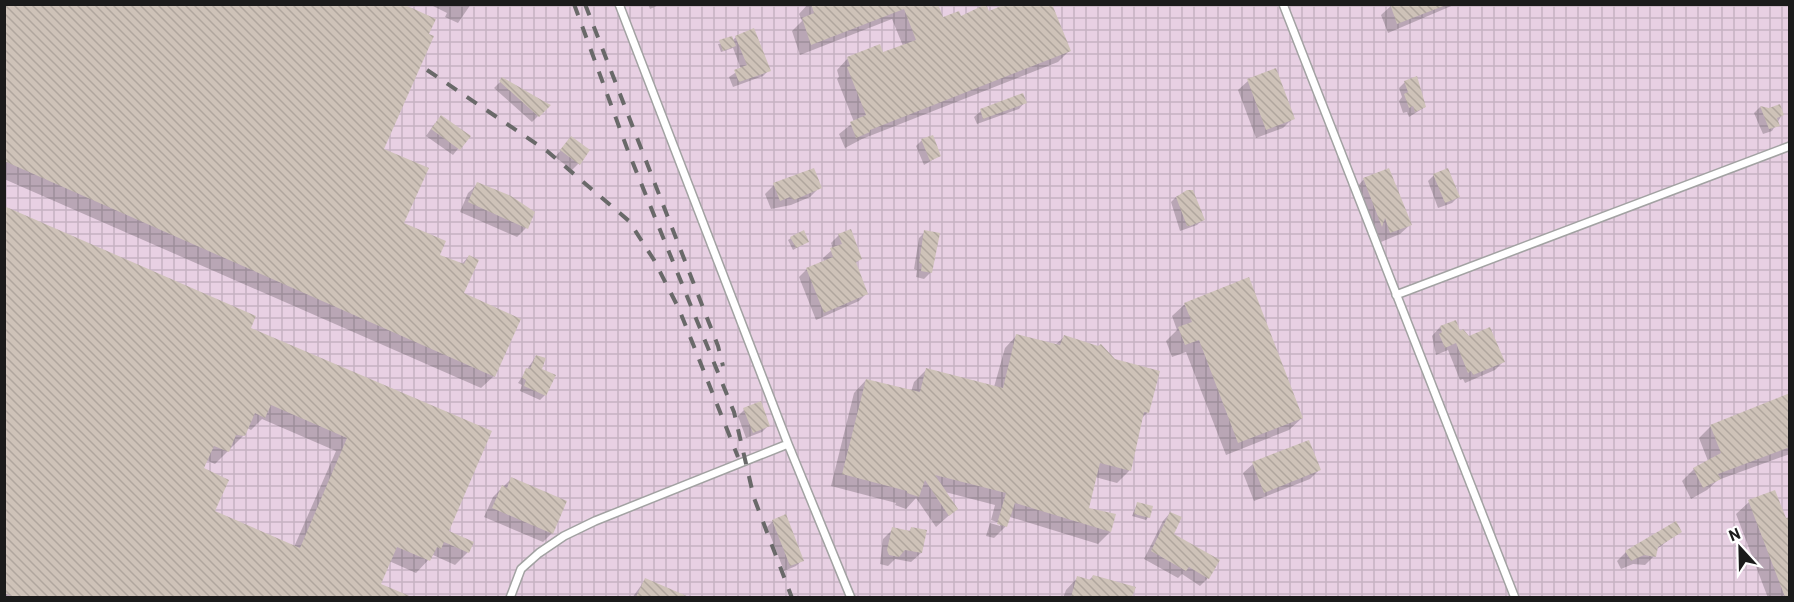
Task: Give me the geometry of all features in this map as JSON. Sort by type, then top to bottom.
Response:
[{"type":"lane","points":[[619,4],[788,444],[851,597]]},
{"type":"lane","points":[[1283,4],[1515,597]]},
{"type":"lane","points":[[1396,295],[1790,146]]},
{"type":"lane","points":[[510,597],[521,569],[564,536],[595,521],[788,444]]},
{"type":"shaded area","points":[[5,5],[1789,5],[1789,597],[5,597]]},
{"type":"building","points":[[4,4],[403,4],[436,19],[429,34],[434,36],[384,149],[429,168],[404,223],[446,241],[440,255],[464,264],[469,255],[479,260],[464,293],[521,319],[495,377],[4,161]]},
{"type":"building","points":[[811,4],[938,4],[943,17],[959,11],[961,16],[986,4],[989,11],[1006,4],[1052,4],[1071,51],[870,130],[856,138],[850,122],[866,115],[847,67],[850,66],[847,57],[880,44],[883,52],[916,40],[904,9],[811,45],[802,18],[814,13]]},
{"type":"building","points":[[1390,4],[1446,4],[1446,5],[1397,24]]},
{"type":"building","points":[[754,28],[771,71],[739,82],[734,70],[747,65],[735,36]]},
{"type":"building","points":[[732,36],[736,46],[723,51],[719,40]]},
{"type":"building","points":[[1276,68],[1295,119],[1266,130],[1247,79]]},
{"type":"building","points":[[1417,76],[1426,107],[1415,112],[1413,106],[1409,108],[1404,94],[1408,92],[1404,81]]},
{"type":"building","points":[[502,77],[551,105],[539,117],[499,81]]},
{"type":"building","points":[[1023,93],[1027,103],[983,119],[980,109]]},
{"type":"building","points":[[1780,104],[1784,115],[1777,118],[1780,126],[1769,129],[1760,106],[1769,108]]},
{"type":"building","points":[[441,115],[471,136],[460,150],[431,129]]},
{"type":"building","points":[[933,135],[941,156],[930,161],[921,139]]},
{"type":"building","points":[[571,136],[590,150],[580,165],[560,150]]},
{"type":"building","points":[[814,168],[822,188],[794,200],[790,197],[780,201],[773,183]]},
{"type":"building","points":[[1389,168],[1412,225],[1390,233],[1385,218],[1382,227],[1363,178]]},
{"type":"building","points":[[1448,168],[1460,197],[1445,203],[1433,174]]},
{"type":"building","points":[[477,182],[511,196],[535,212],[528,229],[468,202]]},
{"type":"building","points":[[1187,190],[1193,190],[1205,220],[1190,226],[1187,226],[1176,197]]},
{"type":"building","points":[[4,206],[256,316],[251,328],[492,431],[449,531],[474,542],[469,553],[444,542],[441,549],[437,547],[430,561],[397,547],[381,584],[412,597],[14,597],[4,593]],"holes":[[[271,405],[347,438],[300,548],[215,511],[229,480],[204,468],[214,446],[229,452],[236,435],[245,436],[255,413],[265,418]]]},
{"type":"building","points":[[851,229],[862,259],[856,262],[868,294],[824,313],[806,268],[833,257],[830,248],[842,244],[838,234]]},
{"type":"building","points":[[804,230],[809,242],[796,248],[790,237]]},
{"type":"building","points":[[924,230],[940,233],[932,273],[921,271],[922,264],[919,263]]},
{"type":"building","points":[[1249,277],[1303,418],[1238,443],[1199,340],[1185,345],[1178,327],[1192,322],[1184,303]]},
{"type":"building","points":[[1456,320],[1460,331],[1463,329],[1469,336],[1490,327],[1505,362],[1473,375],[1471,371],[1468,373],[1456,343],[1445,348],[1439,334],[1442,332],[1440,326]]},
{"type":"building","points":[[1016,334],[1060,345],[1064,335],[1098,346],[1101,344],[1115,359],[1160,371],[1149,413],[1144,412],[1131,471],[1100,463],[1089,508],[1116,514],[1111,532],[1015,503],[1007,527],[997,524],[1006,493],[935,475],[958,509],[949,516],[925,480],[919,497],[907,491],[842,474],[866,379],[920,392],[926,368],[1003,388]]},
{"type":"building","points":[[536,355],[546,358],[542,369],[556,375],[546,396],[524,386],[526,380],[522,378],[526,368],[530,369]]},
{"type":"building","points":[[1790,393],[1790,447],[1718,474],[1721,479],[1703,488],[1693,468],[1721,453],[1710,425]]},
{"type":"building","points":[[761,401],[770,426],[753,433],[743,408]]},
{"type":"building","points":[[1309,440],[1321,470],[1264,493],[1252,462]]},
{"type":"building","points":[[511,477],[567,501],[553,534],[492,508],[502,485],[507,488]]},
{"type":"building","points":[[1775,490],[1786,518],[1790,517],[1790,597],[1785,597],[1748,500]]},
{"type":"building","points":[[1137,502],[1153,506],[1150,518],[1134,514]]},
{"type":"building","points":[[1170,512],[1182,517],[1174,534],[1220,560],[1209,579],[1189,567],[1186,571],[1151,551]]},
{"type":"building","points":[[786,514],[804,561],[790,566],[772,520]]},
{"type":"building","points":[[1676,521],[1682,532],[1658,547],[1656,557],[1644,555],[1631,561],[1625,551]]},
{"type":"building","points":[[892,527],[910,531],[911,527],[927,530],[922,553],[905,550],[899,557],[889,555],[887,550]]},
{"type":"building","points":[[1093,575],[1136,587],[1132,597],[1071,597],[1077,576],[1091,580]]},
{"type":"building","points":[[645,578],[689,597],[636,597]]},
{"type":"railway","points":[[574,4],[628,151],[734,412],[754,498],[792,598]]},
{"type":"railway","points":[[585,4],[718,346],[723,366]]},
{"type":"railway","points":[[427,70],[547,151],[629,221],[654,260],[679,309],[738,457]]}]
